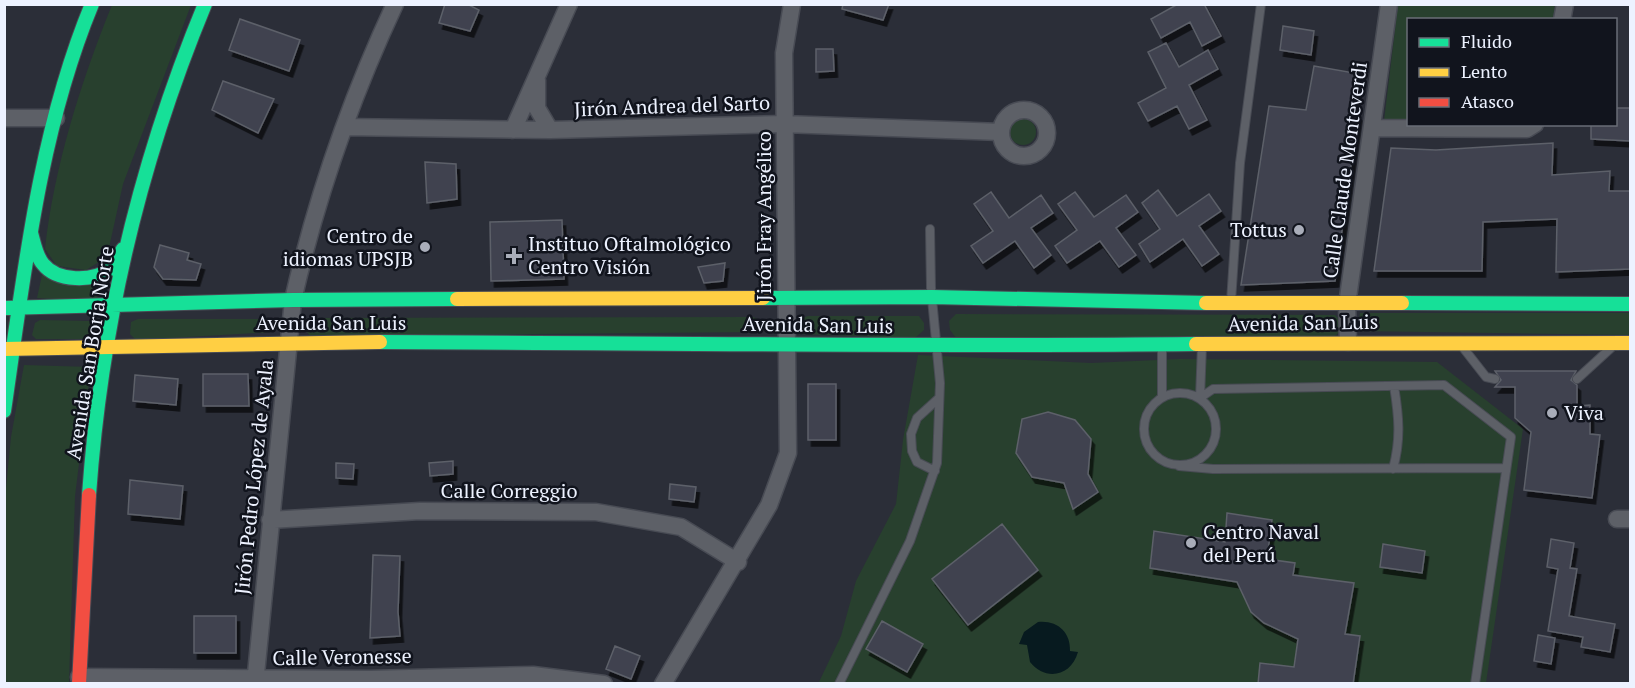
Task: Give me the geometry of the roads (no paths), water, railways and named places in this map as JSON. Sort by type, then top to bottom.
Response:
[{"type":"main road","points":[[4,411],[11,309],[31,232],[56,118],[78,37],[92,4]]},
{"type":"main road","name":"Avenida San Borja Norte","points":[[79,680],[88,498],[113,307],[133,210],[177,65],[205,4]]},
{"type":"main road","points":[[31,232],[43,265],[53,272],[71,276],[91,277],[106,271],[116,262],[126,245]]},
{"type":"main road","name":"Avenida San Luis","points":[[11,309],[292,300],[932,297],[1231,303],[1630,304]]},
{"type":"main road","name":"Avenida San Luis","points":[[9,349],[107,349],[289,342],[785,343],[937,347],[1348,342],[1624,342]]},
{"type":"street","name":"Jirón Pedro López de Ayala","points":[[254,681],[292,300],[304,250],[344,128],[395,4]]},
{"type":"street","points":[[513,130],[569,4]]},
{"type":"street","name":"Jirón Fray Angélico","points":[[663,684],[738,562],[769,505],[788,453],[784,298],[784,53],[792,4]]},
{"type":"street","name":"Calle Claude Monteverdi","points":[[1348,342],[1347,304],[1389,4]]},
{"type":"street","points":[[537,74],[537,108],[550,130]]},
{"type":"street","points":[[4,118],[56,118]]},
{"type":"street","name":"Jirón Andrea del Sarto","points":[[344,128],[550,130],[784,124],[1001,132]]},
{"type":"street","points":[[1372,128],[1527,129],[1532,126]]},
{"type":"street","name":"Calle Correggio","points":[[270,520],[420,511],[596,512],[681,527],[738,562]]},
{"type":"street","name":"Calle Veronesse","points":[[79,680],[254,681],[533,675],[604,684]]},
{"type":"lane","points":[[1231,303],[1240,163],[1261,4]]},
{"type":"lane","points":[[839,684],[910,541],[934,471],[939,398],[930,229]]},
{"type":"lane","points":[[1459,342],[1486,376],[1495,379]]},
{"type":"lane","points":[[1576,379],[1624,342]]},
{"type":"lane","points":[[1162,344],[1162,396]]},
{"type":"lane","points":[[1200,398],[1202,344]]},
{"type":"lane","points":[[1393,469],[1400,444],[1400,426],[1394,386]]},
{"type":"lane","points":[[1200,398],[1213,389],[1444,386],[1450,388],[1511,437],[1475,684]]},
{"type":"lane","points":[[1179,465],[1202,458],[1215,439],[1215,416],[1200,398],[1182,392],[1162,396],[1147,414],[1144,437],[1157,458],[1179,465],[1213,470],[1506,468]]},
{"type":"lane","points":[[934,471],[917,462],[912,451],[911,434],[917,418],[939,398]]},
{"type":"water","points":[[1038,622],[1057,625],[1068,638],[1070,651],[1078,652],[1070,667],[1064,671],[1050,674],[1036,668],[1030,662],[1027,645],[1019,644],[1024,632]]},
{"type":"place","name":"Tottus","points":[[1299,230]]},
{"type":"place","name":"Centro de idiomas UPSJB","points":[[425,247]]},
{"type":"place","name":"Instituo Oftalmológico Centro Visión","points":[[514,256]]},
{"type":"place","name":"Viva","points":[[1552,413]]},
{"type":"place","name":"Centro Naval del Perú","points":[[1191,543]]}]
